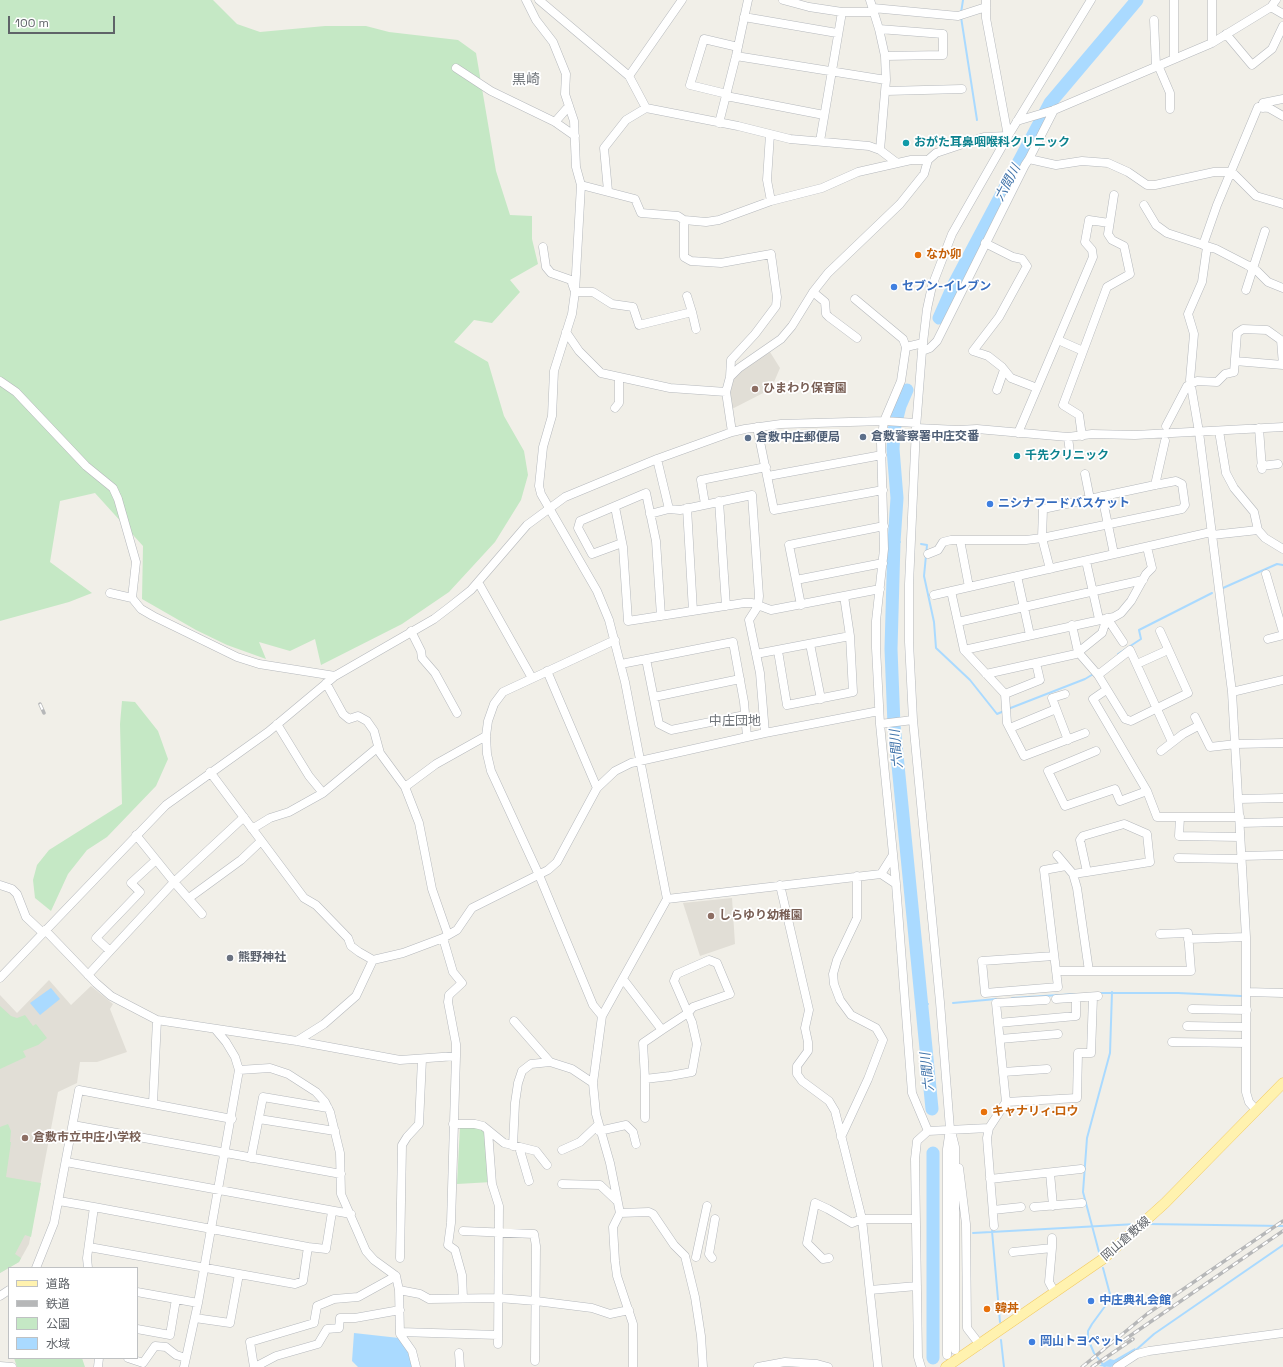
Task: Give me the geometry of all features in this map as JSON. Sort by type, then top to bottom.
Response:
[{"type":"main road","name":"岡山倉敷線","points":[[946,1367],[1104,1259],[1149,1219],[1283,1083]]},
{"type":"street","points":[[526,0],[536,20],[553,42],[566,74],[565,94],[574,121],[576,167],[581,186],[575,292],[566,332],[557,358],[552,416],[543,447],[539,474],[539,486],[541,494],[580,558],[597,590],[615,640],[667,899],[602,1016],[593,1082],[598,1128],[610,1162],[616,1200],[620,1213],[613,1227],[615,1261],[617,1276],[634,1324],[633,1367]]},
{"type":"street","points":[[539,0],[629,76],[646,108]]},
{"type":"street","points":[[629,76],[682,0]]},
{"type":"street","points":[[719,123],[748,0]]},
{"type":"street","points":[[783,0],[809,7],[842,12],[872,7],[958,16],[986,4],[987,25],[1008,136]]},
{"type":"street","points":[[980,1345],[967,1328],[966,1224],[955,1147],[950,1129],[940,1002],[912,720],[909,642],[909,584],[916,425],[922,347],[930,294],[943,255],[963,212],[1091,0]]},
{"type":"street","points":[[1174,0],[1174,58]]},
{"type":"street","points":[[1212,0],[1212,42]]},
{"type":"street","points":[[1017,121],[1053,110],[1212,42],[1274,4],[1283,14]]},
{"type":"street","points":[[872,7],[885,56],[886,91],[880,150]]},
{"type":"street","points":[[820,141],[830,71],[842,12]]},
{"type":"street","points":[[744,17],[837,33]]},
{"type":"street","points":[[1154,20],[1157,66],[1170,93],[1170,109]]},
{"type":"street","points":[[1226,34],[1252,65],[1272,49],[1283,26]]},
{"type":"street","points":[[879,29],[943,34],[944,55],[885,56]]},
{"type":"street","points":[[738,47],[704,39],[690,85],[726,95],[824,115]]},
{"type":"street","points":[[736,56],[886,80]]},
{"type":"street","points":[[456,68],[491,91],[555,122],[575,136]]},
{"type":"street","points":[[886,91],[962,89]]},
{"type":"street","points":[[1263,108],[1263,103],[1283,99]]},
{"type":"street","points":[[555,122],[569,106]]},
{"type":"street","points":[[1256,1110],[1249,1102],[1246,1092],[1246,937],[1232,692],[1199,432],[1190,384],[1189,372],[1194,334],[1188,314],[1202,282],[1205,246],[1217,205],[1258,107],[1269,108],[1283,116]]},
{"type":"street","points":[[608,191],[604,148],[626,120],[646,108],[790,139],[869,146],[880,150],[897,163]]},
{"type":"street","points":[[906,348],[930,348],[937,341],[1053,110]]},
{"type":"street","points":[[770,134],[767,180],[771,201]]},
{"type":"street","points":[[730,377],[740,368],[782,339],[813,292],[828,273],[900,204],[924,174],[928,160],[936,153],[984,137],[1008,136]]},
{"type":"street","points":[[581,186],[608,191],[635,199],[641,213],[678,216],[684,220],[706,222],[719,220],[771,201],[822,188],[858,172],[911,160],[928,160]]},
{"type":"street","points":[[1029,160],[1056,165],[1082,161],[1108,163],[1128,172],[1147,185],[1156,185],[1214,172],[1232,172],[1256,196],[1283,204]]},
{"type":"street","points":[[1082,436],[1079,415],[1063,405],[1107,287],[1130,274],[1124,246],[1112,240],[1108,234],[1114,195]]},
{"type":"street","points":[[1144,205],[1156,225],[1167,233],[1216,249],[1253,269],[1268,282],[1283,288]]},
{"type":"street","points":[[684,220],[684,257],[691,261],[721,263],[771,254],[778,297],[776,306],[756,334],[731,360],[730,377],[726,392],[732,432]]},
{"type":"street","points":[[1018,433],[1093,257],[1092,250],[1085,242],[1089,220],[1109,223]]},
{"type":"street","points":[[1246,290],[1265,231]]},
{"type":"street","points":[[985,243],[1013,257],[1022,259],[1027,266],[999,317],[973,351],[988,356],[1011,378],[1037,388]]},
{"type":"street","points":[[544,248],[546,267],[551,273],[571,280],[575,292]]},
{"type":"street","points":[[575,292],[593,292],[612,304],[633,307],[639,325],[692,312]]},
{"type":"street","points":[[813,292],[825,302],[826,314],[857,338]]},
{"type":"street","points":[[687,296],[696,329]]},
{"type":"street","points":[[855,299],[903,339],[906,348],[901,381],[887,421],[882,455],[884,526],[883,563],[876,621],[876,648],[879,711],[883,724],[912,1093],[928,1131]]},
{"type":"street","points":[[1166,426],[1187,386],[1197,380],[1217,382],[1225,374],[1234,372],[1237,334],[1243,329],[1267,330],[1281,340],[1283,365],[1235,361]]},
{"type":"street","points":[[566,332],[579,351],[601,373],[670,388],[726,392]]},
{"type":"street","points":[[1058,340],[1083,351]]},
{"type":"street","points":[[997,390],[1004,370]]},
{"type":"street","points":[[615,408],[619,402],[619,378]]},
{"type":"street","points":[[0,380],[16,392],[86,466],[113,488],[118,499],[136,562],[132,598]]},
{"type":"street","points":[[0,978],[166,805],[210,772],[237,755],[335,676],[452,606],[478,582],[527,525],[565,497],[657,459],[732,432],[781,424],[887,421],[958,430],[977,429],[1068,438],[1092,434],[1135,435],[1283,426]]},
{"type":"street","points":[[757,427],[774,510],[883,490]]},
{"type":"street","points":[[1259,428],[1262,467],[1278,464]]},
{"type":"street","points":[[1219,431],[1226,473],[1234,488],[1254,512],[1258,530],[1264,538],[1283,548]]},
{"type":"street","points":[[1068,438],[1070,453]]},
{"type":"street","points":[[1155,484],[1165,441]]},
{"type":"street","points":[[768,476],[882,455]]},
{"type":"street","points":[[657,459],[669,509]]},
{"type":"street","points":[[705,504],[701,480],[766,467]]},
{"type":"street","points":[[1084,474],[1090,499]]},
{"type":"street","points":[[928,554],[938,550],[943,542],[960,540],[1026,540],[1042,538],[1182,509],[1185,505],[1182,484],[1176,481],[1155,484],[1043,509],[1042,538],[1050,569]]},
{"type":"street","points":[[622,543],[592,554],[578,528],[580,521],[646,493],[656,541],[661,616]]},
{"type":"street","points":[[650,514],[669,509],[687,508],[752,494],[759,596],[758,606],[749,620],[760,673],[766,733]]},
{"type":"street","points":[[1102,496],[1114,554]]},
{"type":"street","points":[[720,501],[726,606]]},
{"type":"street","points":[[615,507],[622,543],[628,621],[744,603],[772,610],[880,589]]},
{"type":"street","points":[[687,508],[693,611]]},
{"type":"street","points":[[801,605],[789,545],[884,526]]},
{"type":"street","points":[[934,595],[1114,554],[1211,534],[1258,530]]},
{"type":"street","points":[[960,540],[969,587]]},
{"type":"street","points":[[964,650],[1103,619],[1121,613],[1131,601],[1152,568],[1148,547]]},
{"type":"street","points":[[1086,561],[1093,591],[1103,619],[1123,642]]},
{"type":"street","points":[[796,580],[883,563]]},
{"type":"street","points":[[1266,574],[1283,633],[1268,639]]},
{"type":"street","points":[[1017,576],[1030,635]]},
{"type":"street","points":[[958,622],[1143,580]]},
{"type":"street","points":[[478,582],[532,678]]},
{"type":"street","points":[[951,592],[964,650],[1005,694],[1006,710],[1010,728],[1024,756],[1085,733]]},
{"type":"street","points":[[110,593],[132,598],[140,609],[237,657],[259,664],[335,676]]},
{"type":"street","points":[[778,651],[787,705],[853,692],[850,636],[844,596]]},
{"type":"street","points":[[986,674],[1078,652],[1102,633],[1103,619]]},
{"type":"street","points":[[1072,625],[1078,652],[1096,673],[1128,721],[1131,721],[1188,693],[1160,631]]},
{"type":"street","points":[[410,631],[421,652],[422,658],[435,673],[456,713]]},
{"type":"street","points":[[756,654],[850,636]]},
{"type":"street","points":[[602,1016],[593,1005],[539,875],[491,771],[487,754],[486,736],[488,721],[494,704],[502,692],[615,640]]},
{"type":"street","points":[[621,664],[733,642],[740,679],[747,737]]},
{"type":"street","points":[[810,644],[821,698]]},
{"type":"street","points":[[1096,673],[1130,650],[1172,742]]},
{"type":"street","points":[[1137,664],[1168,650]]},
{"type":"street","points":[[646,659],[659,724],[671,730],[745,715]]},
{"type":"street","points":[[1005,694],[1040,680],[1036,663]]},
{"type":"street","points":[[547,671],[597,788]]},
{"type":"street","points":[[654,697],[740,679]]},
{"type":"street","points":[[1232,692],[1283,680]]},
{"type":"street","points":[[326,683],[342,714],[349,719],[358,716],[366,721],[374,731],[378,748],[406,787],[419,823],[432,889],[446,937],[453,972],[462,983],[449,995],[448,1002],[456,1044],[451,1222],[448,1245],[455,1250],[462,1275],[463,1298]]},
{"type":"street","points":[[1106,690],[1093,699],[1147,792],[1157,817],[1283,822]]},
{"type":"street","points":[[1064,694],[1052,698],[1068,740]]},
{"type":"street","points":[[1010,728],[1056,709]]},
{"type":"street","points":[[210,772],[244,817],[260,842],[304,898],[316,905],[348,938],[351,946],[373,960],[403,953],[446,937],[457,930],[472,908],[548,870],[557,862],[597,788],[615,771],[640,761],[766,733],[879,711]]},
{"type":"street","points":[[1195,718],[1210,747],[1236,744],[1283,743]]},
{"type":"street","points":[[883,724],[912,720]]},
{"type":"street","points":[[276,724],[308,776],[323,793]]},
{"type":"street","points":[[1161,751],[1183,734],[1198,726]]},
{"type":"street","points":[[406,787],[436,764],[486,736]]},
{"type":"street","points":[[252,830],[270,818],[289,812],[323,793],[378,748]]},
{"type":"street","points":[[1096,751],[1048,771],[1065,806],[1115,789],[1120,801],[1147,792]]},
{"type":"street","points":[[1239,799],[1283,798]]},
{"type":"street","points":[[88,975],[174,882],[244,817]]},
{"type":"street","points":[[1180,817],[1179,836],[1240,837]]},
{"type":"street","points":[[1073,874],[1087,872],[1150,862],[1147,834],[1124,824],[1083,836],[1080,840],[1087,872]]},
{"type":"street","points":[[136,835],[202,914]]},
{"type":"street","points":[[189,898],[241,860],[260,842]]},
{"type":"street","points":[[881,874],[893,855]]},
{"type":"street","points":[[1057,855],[1073,874],[1077,888],[1089,971]]},
{"type":"street","points":[[1178,858],[1283,855]]},
{"type":"street","points":[[110,950],[96,938],[140,892],[131,883],[156,860]]},
{"type":"street","points":[[1054,956],[982,961],[985,993],[1058,987],[1044,870],[1066,866]]},
{"type":"street","points":[[667,899],[881,874],[896,884]]},
{"type":"street","points":[[841,1137],[868,1079],[883,1040],[876,1028],[851,1015],[840,1000],[834,984],[833,974],[837,960],[857,918],[857,876]]},
{"type":"street","points":[[0,885],[12,889],[17,894],[26,917],[44,932],[111,996],[157,1020],[297,1041],[400,1060],[456,1056]]},
{"type":"street","points":[[780,885],[809,1010],[805,1028],[808,1051],[797,1066],[797,1074],[802,1081],[829,1101],[835,1111],[862,1219],[878,1367]]},
{"type":"street","points":[[1056,971],[1191,971],[1188,933],[1160,934]]},
{"type":"street","points":[[1188,939],[1246,937]]},
{"type":"street","points":[[297,1041],[324,1024],[356,996],[373,960]]},
{"type":"street","points":[[644,1080],[692,1072],[697,1044],[696,1033],[688,1013],[674,981],[677,974],[709,960],[717,963],[730,994],[693,1007],[688,1013],[643,1043],[642,1052],[645,1118]]},
{"type":"street","points":[[623,979],[662,1030]]},
{"type":"street","points":[[1247,992],[1283,992]]},
{"type":"street","points":[[1006,1102],[1077,1098],[1078,1053],[1091,1053],[1096,996],[1056,999]]},
{"type":"street","points":[[998,1023],[1076,1016],[1076,998]]},
{"type":"street","points":[[994,1226],[987,1138],[988,1128],[1006,1102],[996,1003],[1046,1000]]},
{"type":"street","points":[[1192,1009],[1247,1010]]},
{"type":"street","points":[[153,1103],[157,1020]]},
{"type":"street","points":[[514,1021],[550,1062]]},
{"type":"street","points":[[1187,1026],[1246,1027]]},
{"type":"street","points":[[184,1367],[198,1303],[232,1118],[239,1070],[235,1057],[226,1042],[216,1030]]},
{"type":"street","points":[[1000,1039],[1058,1034]]},
{"type":"street","points":[[1172,1042],[1246,1043]]},
{"type":"street","points":[[400,1258],[402,1145],[419,1124],[422,1059]]},
{"type":"street","points":[[529,1181],[516,1146],[515,1103],[518,1083],[522,1071],[531,1064],[550,1062],[572,1069],[593,1082]]},
{"type":"street","points":[[239,1070],[250,1068],[270,1068],[288,1074],[316,1092],[328,1108],[340,1153],[341,1194],[366,1251],[374,1260],[396,1276],[399,1290],[400,1332],[412,1351],[416,1367]]},
{"type":"street","points":[[1003,1072],[1047,1069]]},
{"type":"street","points":[[36,1267],[54,1223],[79,1090],[232,1118]]},
{"type":"street","points":[[251,1158],[263,1097],[328,1108]]},
{"type":"street","points":[[258,1119],[335,1131]]},
{"type":"street","points":[[453,1124],[476,1124],[483,1126],[504,1143],[536,1151],[548,1165]]},
{"type":"street","points":[[73,1125],[341,1174]]},
{"type":"street","points":[[562,1150],[580,1142],[598,1128],[626,1125],[633,1132],[636,1144]]},
{"type":"street","points":[[921,1367],[918,1356],[916,1219],[917,1141],[928,1131],[988,1128]]},
{"type":"street","points":[[947,1355],[947,1149],[950,1129]]},
{"type":"street","points":[[488,1131],[492,1184],[499,1206],[498,1344]]},
{"type":"street","points":[[955,1147],[955,1350]]},
{"type":"street","points":[[66,1162],[332,1212],[351,1214]]},
{"type":"street","points":[[990,1179],[1081,1170]]},
{"type":"street","points":[[1050,1173],[1053,1206]]},
{"type":"street","points":[[562,1184],[600,1185],[616,1200]]},
{"type":"street","points":[[59,1201],[211,1230],[326,1249],[332,1212]]},
{"type":"street","points":[[829,1258],[823,1259],[807,1243],[814,1203],[852,1222],[862,1219],[916,1219]]},
{"type":"street","points":[[1034,1207],[1082,1203]]},
{"type":"street","points":[[696,1257],[706,1206]]},
{"type":"street","points":[[88,1267],[94,1207]]},
{"type":"street","points":[[993,1210],[1021,1207]]},
{"type":"street","points":[[620,1213],[649,1212],[653,1214],[674,1244],[685,1256],[695,1297],[701,1336],[703,1367]]},
{"type":"street","points":[[685,1256],[714,1258],[709,1254],[715,1219]]},
{"type":"street","points":[[463,1231],[534,1234],[536,1246],[535,1361]]},
{"type":"street","points":[[1052,1238],[1049,1282],[1055,1293]]},
{"type":"street","points":[[89,1247],[294,1284],[303,1281],[308,1247]]},
{"type":"street","points":[[1013,1252],[1052,1248]]},
{"type":"street","points":[[195,1318],[230,1323],[239,1274]]},
{"type":"street","points":[[396,1276],[358,1298],[334,1299],[316,1306],[314,1323],[250,1342],[255,1367],[276,1356],[318,1344],[327,1329],[339,1328],[340,1318],[355,1318],[400,1310]]},
{"type":"street","points":[[870,1290],[917,1286]]},
{"type":"street","points":[[399,1290],[420,1294],[429,1298],[499,1298],[536,1301],[592,1308],[610,1314],[629,1310]]},
{"type":"street","points":[[138,1292],[198,1303]]},
{"type":"street","points":[[138,1329],[170,1334],[176,1299]]},
{"type":"street","points":[[400,1332],[498,1335]]},
{"type":"street","points":[[1116,1367],[1137,1354],[1283,1333]]},
{"type":"street","points":[[136,1364],[143,1363],[156,1346],[166,1347],[176,1355],[186,1358]]},
{"type":"street","points":[[459,1354],[460,1367]]},
{"type":"street","points":[[758,1367],[804,1362],[828,1367]]},
{"type":"street","points":[[0,1366],[12,1366]]},
{"type":"shaded area","points":[[770,352],[780,368],[771,389],[730,410],[729,404],[731,381],[746,366]]},
{"type":"shaded area","points":[[732,898],[735,944],[700,956],[683,903]]},
{"type":"shaded area","name":"倉敷市立中庄小学校","points":[[49,980],[71,1005],[91,986],[113,1004],[110,1009],[127,1052],[97,1062],[80,1062],[77,1083],[58,1092],[29,1244],[19,1262],[0,1273],[0,995],[17,1013]]},
{"type":"green space","points":[[0,0],[213,0],[237,24],[260,32],[325,26],[366,26],[389,32],[458,40],[476,53],[496,171],[510,215],[532,216],[532,239],[538,264],[510,280],[520,292],[492,323],[474,320],[454,342],[488,362],[504,416],[524,451],[528,475],[521,500],[495,542],[449,592],[402,624],[321,665],[315,639],[290,651],[259,642],[266,659],[227,645],[196,630],[142,599],[143,546],[95,493],[60,501],[50,562],[92,593],[69,602],[0,621]]},
{"type":"green space","points":[[122,701],[135,702],[158,731],[168,759],[156,786],[107,837],[87,850],[68,874],[51,911],[35,898],[33,880],[37,865],[49,850],[122,804],[120,724]]},
{"type":"green space","points":[[0,1006],[11,1016],[17,1018],[25,1015],[33,1026],[36,1024],[47,1038],[38,1045],[23,1051],[26,1057],[0,1069]]},
{"type":"green space","points":[[8,1124],[11,1131],[6,1177],[41,1183],[31,1237],[25,1235],[15,1254],[21,1258],[19,1262],[0,1273],[0,1127]]},
{"type":"green space","points":[[475,1125],[488,1131],[492,1182],[457,1184],[460,1127]]},
{"type":"green space","points":[[14,1359],[82,1359],[85,1367],[17,1367]]},
{"type":"water","points":[[51,988],[60,999],[40,1015],[30,1003]]},
{"type":"water","points":[[354,1333],[399,1338],[410,1355],[413,1367],[358,1367],[352,1361]]},
{"type":"water","points":[[1135,1348],[1137,1351],[1111,1367],[1099,1366],[1110,1359],[1114,1360]]},
{"type":"waterway","points":[[961,13],[963,0]]},
{"type":"waterway","name":"六間川","points":[[939,318],[954,284],[1050,103],[1137,0]]},
{"type":"waterway","points":[[961,17],[977,120]]},
{"type":"waterway","name":"六間川","points":[[907,390],[900,406],[894,430],[893,449],[897,498],[894,542],[891,649],[894,725],[932,1109]]},
{"type":"waterway","name":"六間川","points":[[894,542],[900,542]]},
{"type":"waterway","points":[[921,544],[927,545],[924,576],[934,622],[936,648],[970,680],[997,714],[1004,711]]},
{"type":"waterway","points":[[1223,588],[1277,564],[1283,565]]},
{"type":"waterway","points":[[1118,654],[1141,639],[1139,630],[1212,593]]},
{"type":"waterway","points":[[1008,709],[1085,679],[1095,673]]},
{"type":"waterway","points":[[1099,1252],[1083,1192],[1087,1138],[1110,1053],[1112,992]]},
{"type":"waterway","points":[[1098,993],[1178,993],[1241,996]]},
{"type":"waterway","points":[[1012,998],[1075,994]]},
{"type":"waterway","points":[[953,1003],[996,999]]},
{"type":"waterway","name":"六間川","points":[[922,1005],[928,1004]]},
{"type":"waterway","name":"六間川","points":[[933,1153],[933,1358]]},
{"type":"waterway","points":[[973,1233],[1136,1224]]},
{"type":"waterway","points":[[1148,1224],[1283,1226]]},
{"type":"waterway","points":[[992,1231],[1000,1322]]},
{"type":"waterway","name":"六間川","points":[[932,1233],[938,1233]]},
{"type":"waterway","points":[[1136,1350],[1154,1334],[1283,1245]]},
{"type":"waterway","points":[[1103,1268],[1111,1298],[1088,1331],[1088,1339],[1094,1353],[1105,1367]]},
{"type":"waterway","points":[[1001,1340],[1004,1367]]},
{"type":"railway","points":[[40,704],[44,713]]},
{"type":"railway","points":[[1082,1367],[1147,1314],[1283,1221]]},
{"type":"railway","points":[[1124,1340],[1283,1231]]},
{"type":"railway","points":[[1092,1367],[1133,1339]]},
{"type":"place","name":"おがた耳鼻咽喉科クリニック","points":[[906,143]]},
{"type":"place","name":"なか卯","points":[[918,255]]},
{"type":"place","name":"セブン-イレブン","points":[[894,287]]},
{"type":"place","name":"ひまわり保育園","points":[[755,389]]},
{"type":"place","name":"倉敷警察署中庄交番","points":[[863,437]]},
{"type":"place","name":"倉敷中庄郵便局","points":[[748,438]]},
{"type":"place","name":"千先クリニック","points":[[1017,456]]},
{"type":"place","name":"ニシナフードバスケット","points":[[990,504]]},
{"type":"place","name":"しらゆり幼稚園","points":[[711,916]]},
{"type":"place","name":"熊野神社","points":[[230,958]]},
{"type":"place","name":"キャナリィ·ロウ","points":[[984,1112]]},
{"type":"place","name":"倉敷市立中庄小学校","points":[[25,1138]]},
{"type":"place","name":"中庄典礼会館","points":[[1091,1301]]},
{"type":"place","name":"韓丼","points":[[987,1309]]},
{"type":"place","name":"岡山トヨペット","points":[[1032,1342]]},
{"type":"district","name":"黒崎","points":[[526,80]]},
{"type":"district","name":"中庄団地","points":[[735,721]]}]
